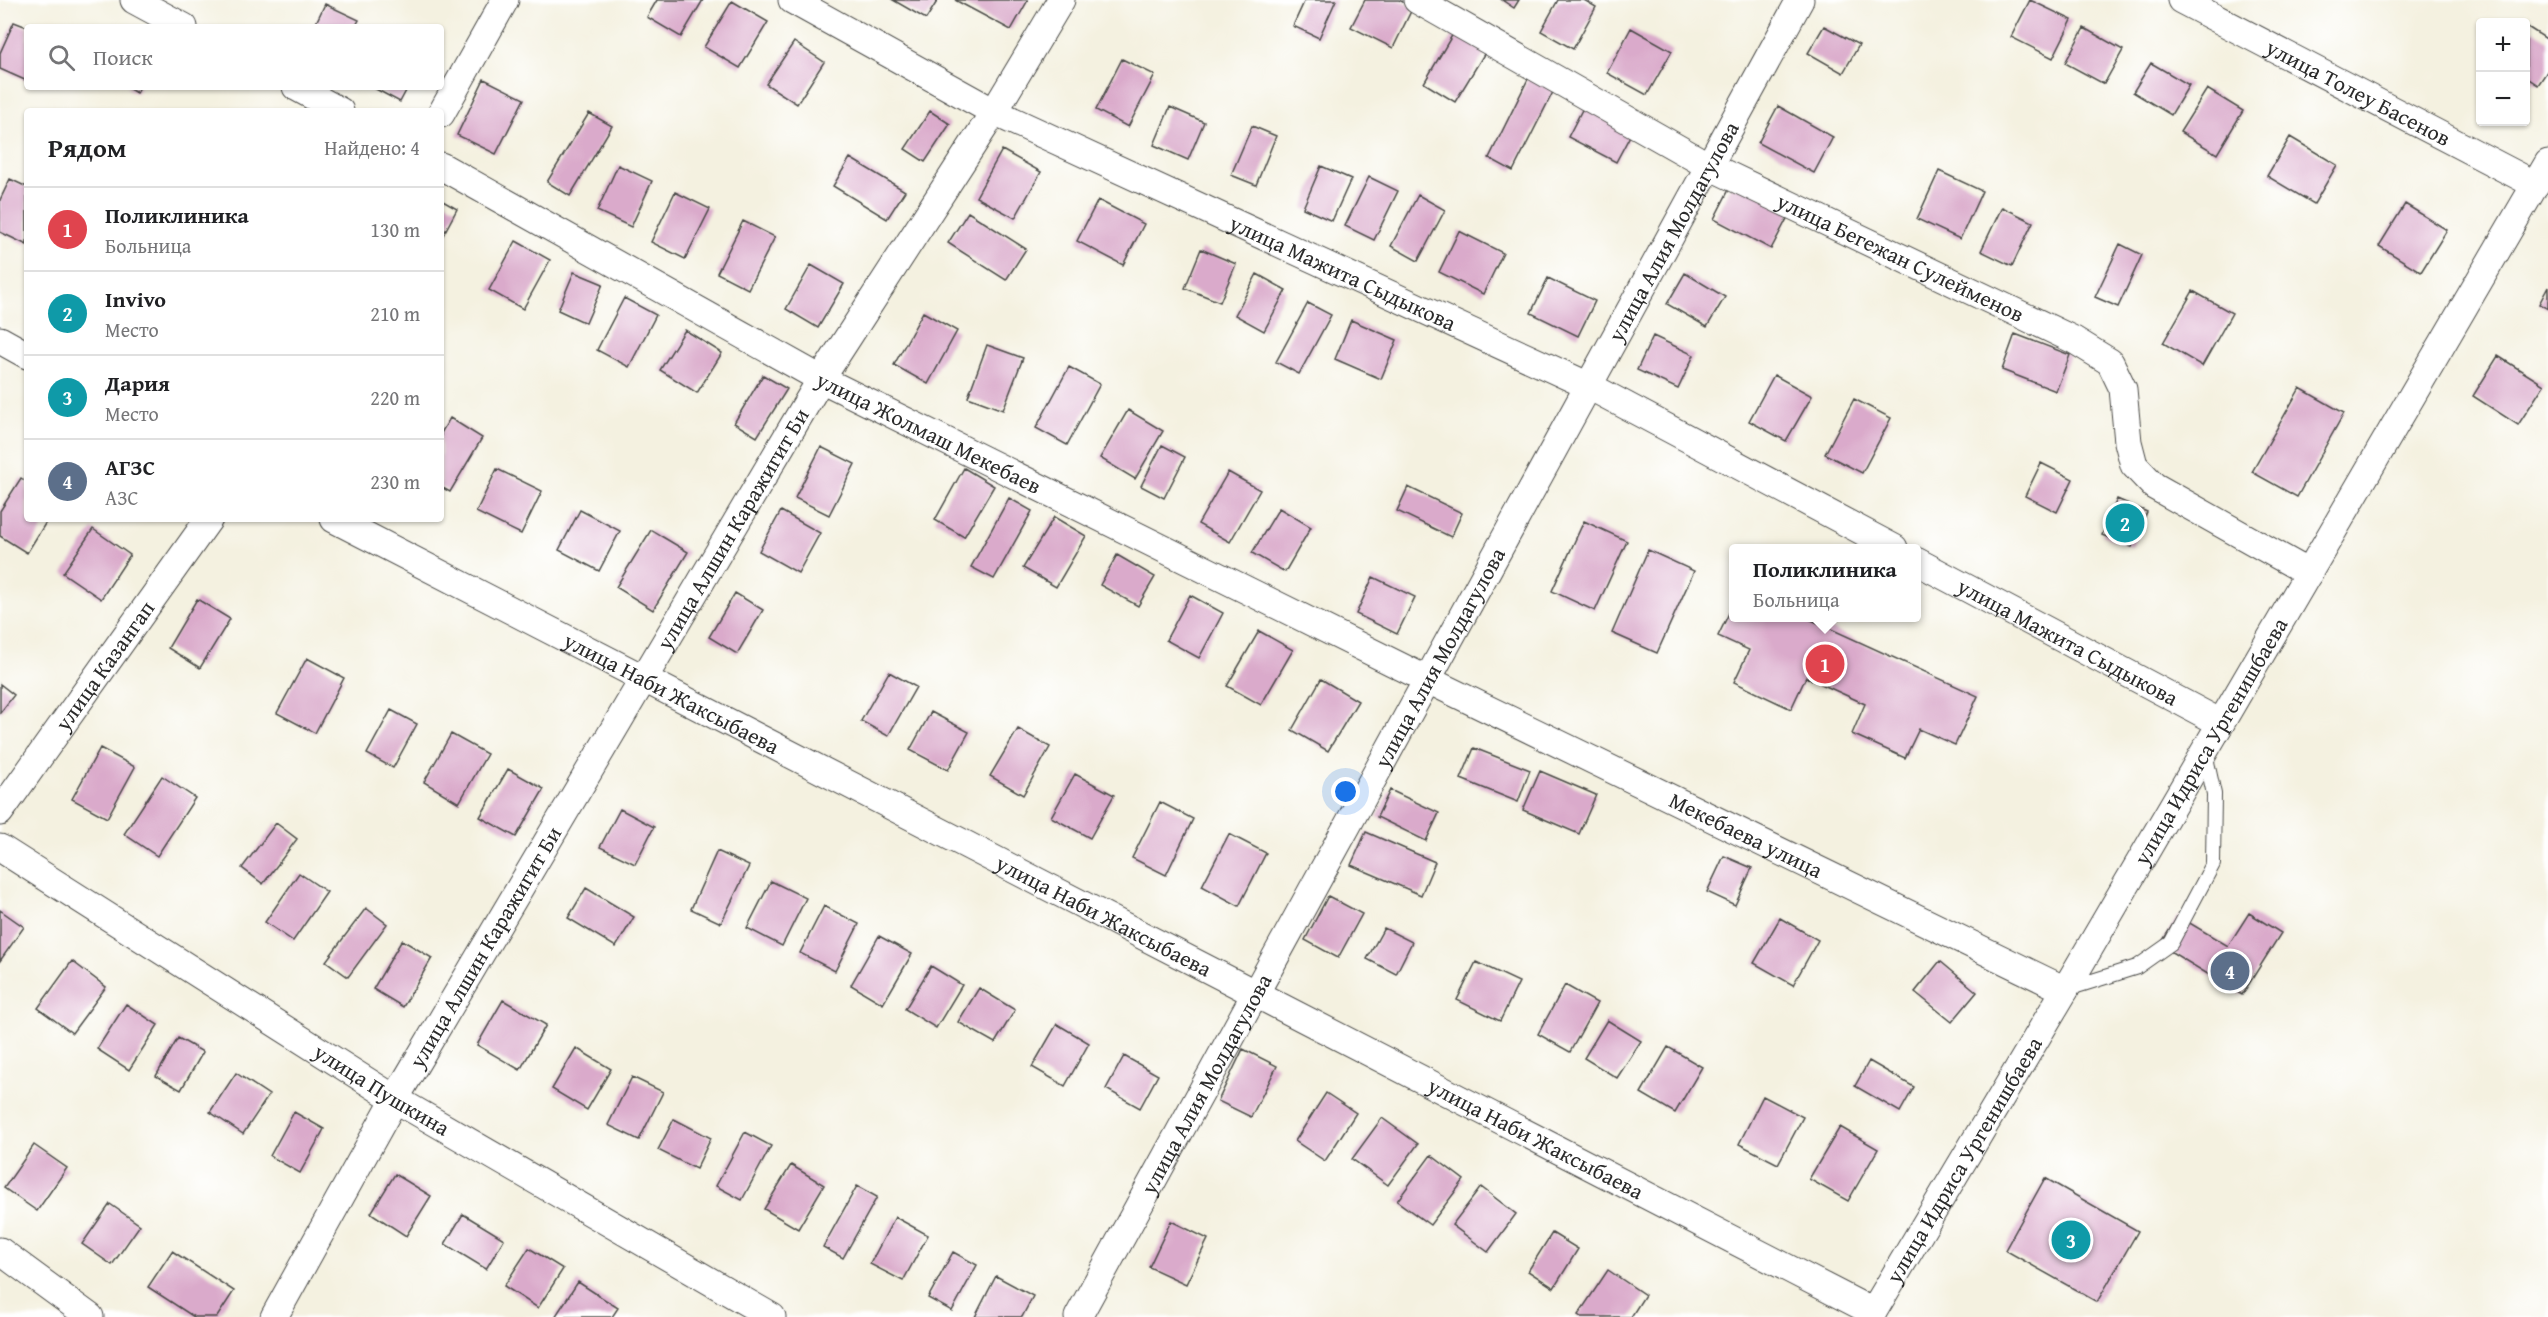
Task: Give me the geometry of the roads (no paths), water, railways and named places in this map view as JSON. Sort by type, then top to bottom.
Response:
[{"type":"street","points":[[134,0],[178,24]]},
{"type":"street","points":[[444,109],[505,0]]},
{"type":"street","name":"улица Мажита Сыдыкова","points":[[792,0],[993,112],[1589,386],[1885,544]]},
{"type":"street","name":"улица Алшин Каражигит Би","points":[[274,1317],[395,1099],[821,379],[993,112],[1061,0]]},
{"type":"street","name":"улица Бегежан Сулейменов","points":[[1417,0],[1710,166],[2074,340],[2110,362],[2123,389],[2128,442],[2134,465],[2154,486],[2309,573]]},
{"type":"street","name":"улица Алия Молдагулова","points":[[1078,1317],[1800,0]]},
{"type":"street","name":"улица Толеу Басенов","points":[[2181,0],[2542,174]]},
{"type":"street","points":[[302,90],[334,108]]},
{"type":"street","name":"улица Жолмаш Мекебаев","points":[[444,168],[821,379],[1428,680]]},
{"type":"street","name":"улица Идриса Ургенишбаева","points":[[1872,1315],[2065,990],[2542,174]]},
{"type":"street","points":[[0,340],[24,353]]},
{"type":"street","name":"улица Казангап","points":[[0,812],[206,522]]},
{"type":"street","name":"улица Наби Жаксыбаева","points":[[340,522],[1256,993],[1872,1315]]},
{"type":"street","name":"улица Мажита Сыдыкова","points":[[1921,563],[2221,723]]},
{"type":"street","name":"Мекебаева улица","points":[[1428,680],[2065,990]]},
{"type":"street","name":"улица Пушкина","points":[[0,848],[395,1099],[772,1317]]},
{"type":"street","points":[[0,1251],[90,1317]]},
{"type":"lane","points":[[2065,990],[2136,967],[2170,944],[2213,864],[2214,794],[2204,752]]},
{"type":"place","name":"Invivo","points":[[2125,523]]},
{"type":"place","name":"Поликлиника","points":[[1825,664]]},
{"type":"place","name":"АГЗС","points":[[2230,971]]},
{"type":"place","name":"Дария","points":[[2071,1240]]}]
